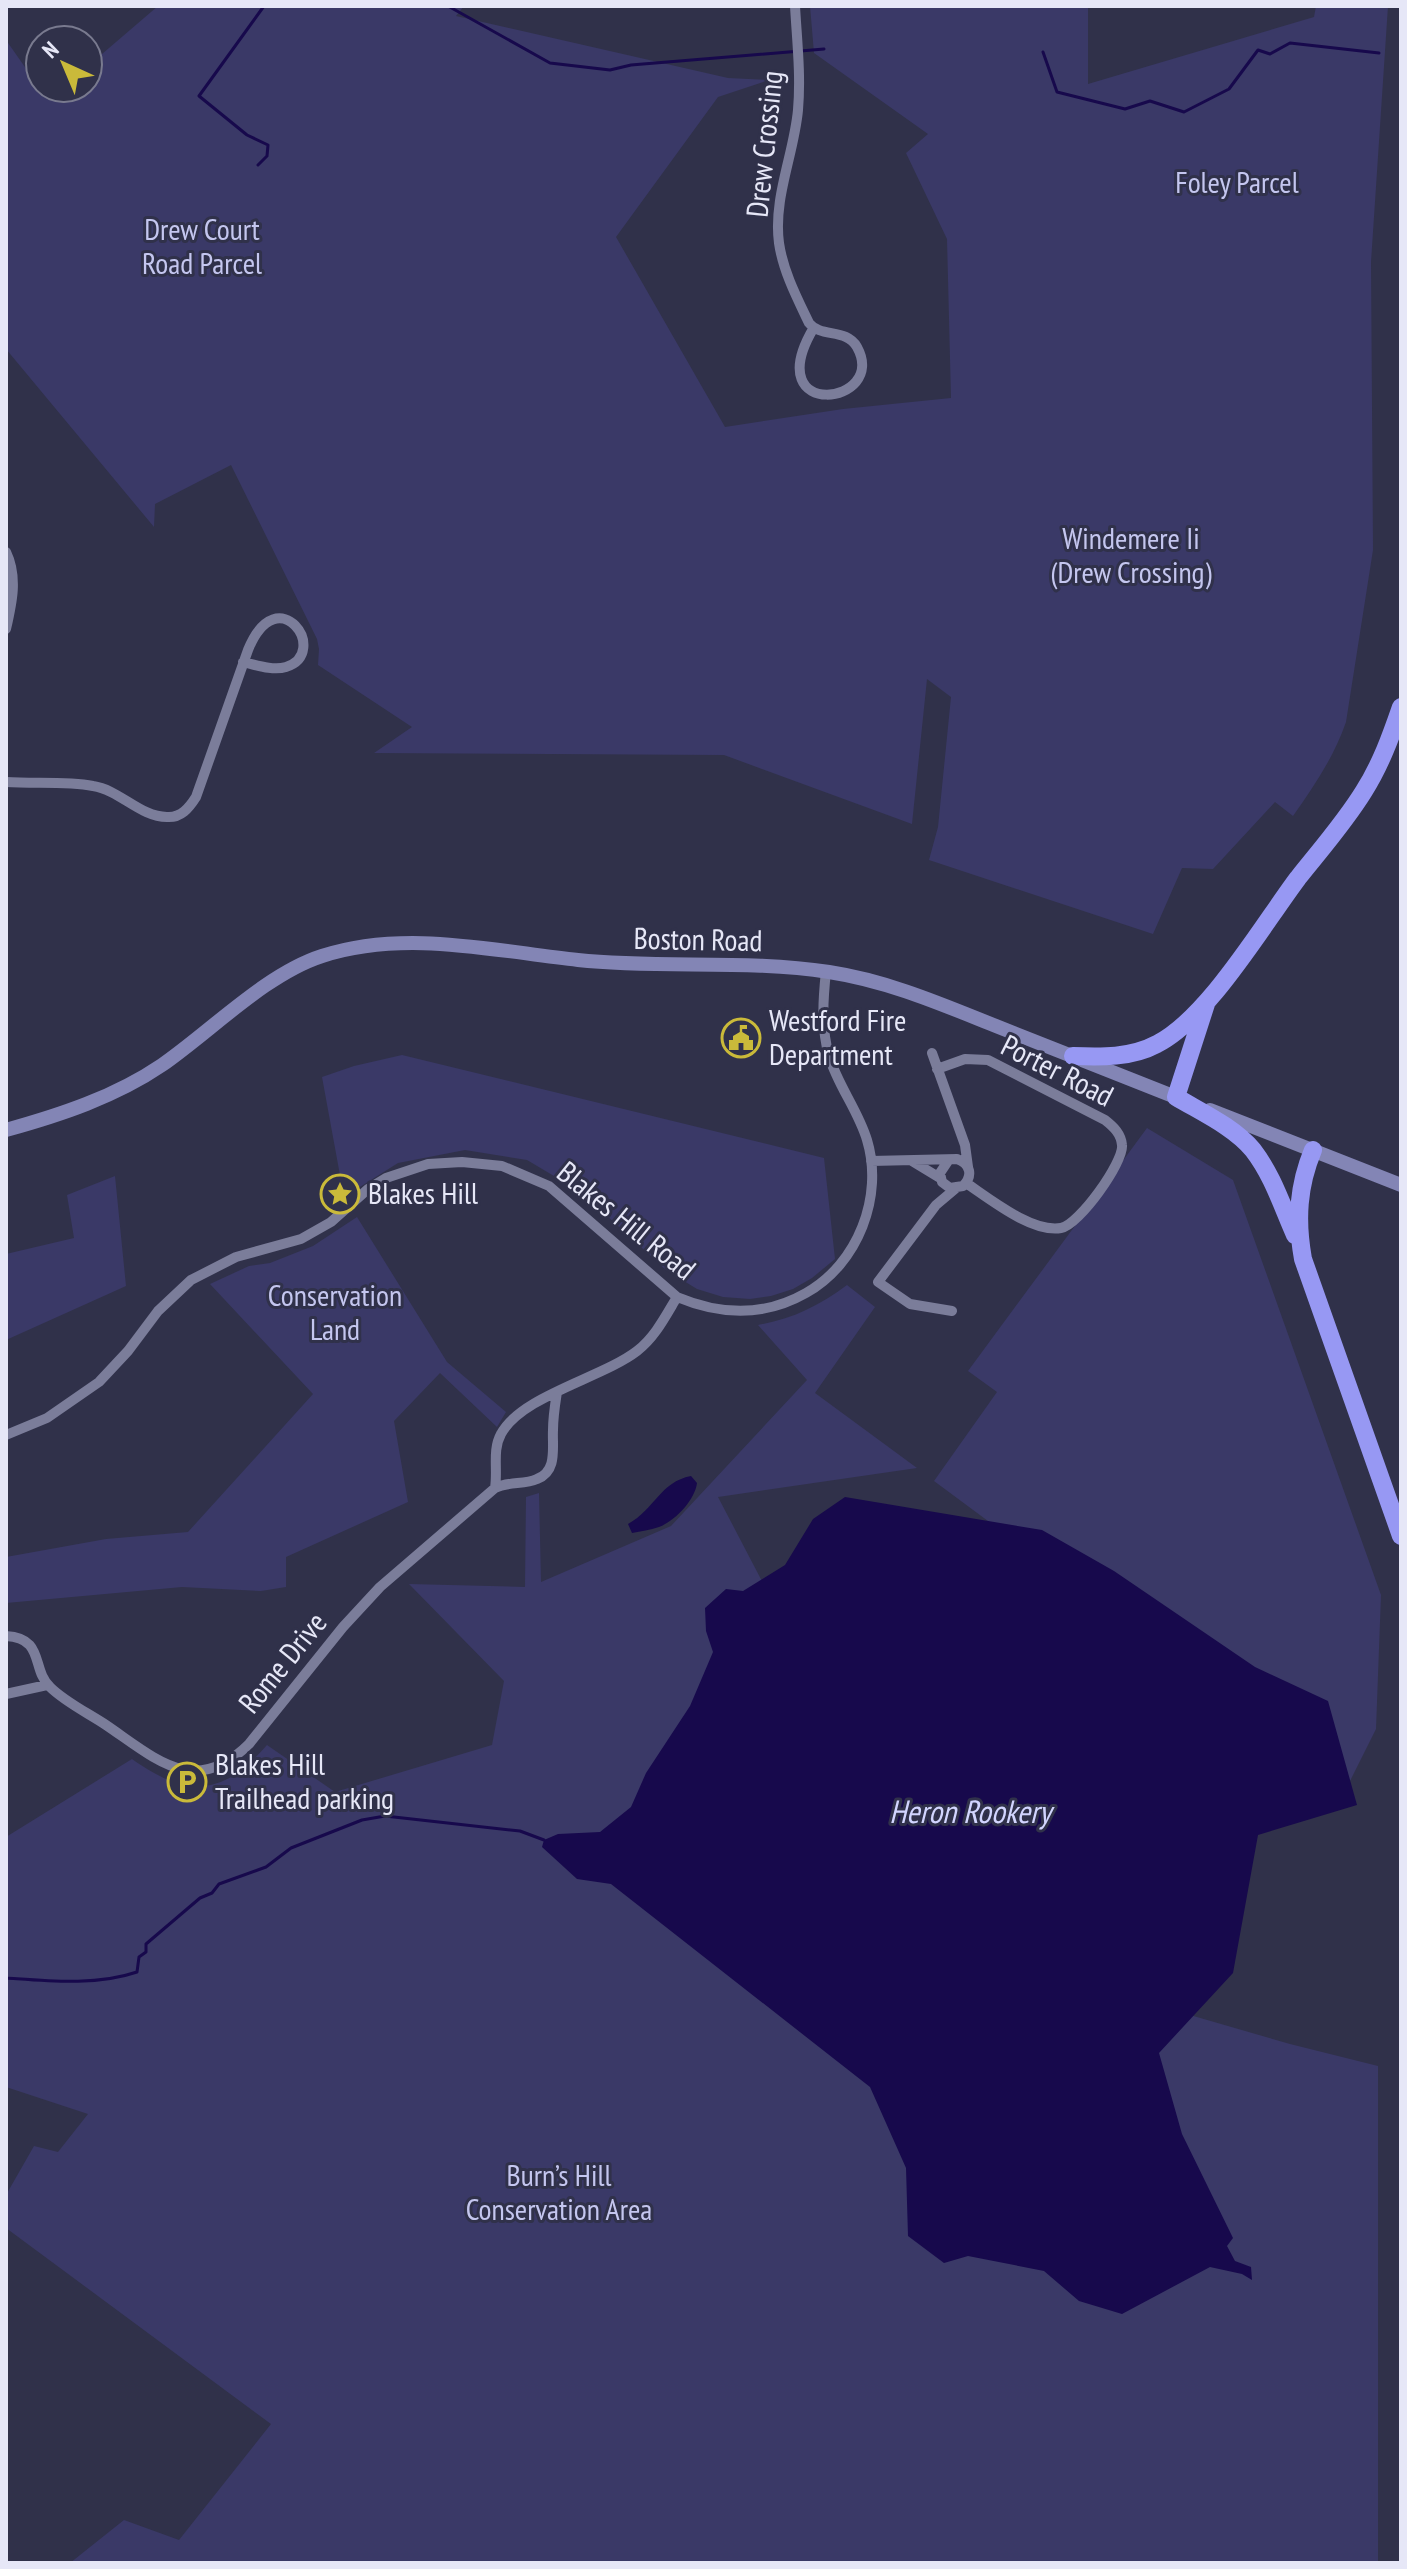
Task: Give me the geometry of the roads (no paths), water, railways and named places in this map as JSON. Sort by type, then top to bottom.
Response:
[{"type":"highway","points":[[1073,1056],[1125,1055],[1155,1045],[1171,1036],[1207,1002],[1300,875],[1343,823],[1382,758],[1401,707]]},
{"type":"highway","points":[[1207,1002],[1176,1097],[1229,1129],[1251,1148],[1278,1192],[1302,1251],[1401,1536]]},
{"type":"highway","points":[[1302,1251],[1298,1203],[1303,1175],[1313,1150]]},
{"type":"main road","name":"Boston Road","points":[[6,1130],[76,1108],[130,1085],[162,1065],[288,971],[320,956],[394,943],[438,943],[622,965],[768,967],[826,971],[865,979],[923,996],[1401,1185]]},
{"type":"street","name":"Drew Crossing","points":[[795,6],[800,80],[798,111],[778,215],[779,243],[787,273],[813,329]]},
{"type":"street","points":[[813,329],[840,334],[850,339],[857,348],[861,365],[859,376],[851,388],[836,395],[825,395],[811,389],[799,372],[798,359],[813,329]]},
{"type":"street","points":[[6,552],[13,579],[6,629]]},
{"type":"street","points":[[6,782],[93,786],[111,791],[158,817],[171,818],[180,814],[196,797],[243,662],[252,639],[265,622],[277,618],[296,625],[301,632],[302,652],[288,667],[243,662]]},
{"type":"street","name":"Blakes Hill Road","points":[[6,1435],[47,1418],[99,1382],[128,1351],[158,1311],[191,1280],[236,1257],[309,1235],[331,1222],[368,1189],[386,1178],[428,1164],[488,1164],[518,1171],[549,1186],[677,1297],[710,1308],[757,1311],[789,1302],[812,1290],[843,1261],[863,1225],[870,1197],[871,1161],[862,1125],[829,1056],[822,1008],[826,971]]},
{"type":"street","points":[[932,1053],[968,1153],[970,1176],[966,1183],[936,1205],[878,1282],[910,1304],[952,1311]]},
{"type":"street","name":"Porter Road","points":[[937,1069],[965,1059],[988,1060],[1105,1120],[1115,1128],[1121,1139],[1119,1161],[1081,1214],[1065,1227],[1048,1228],[1022,1219],[966,1183]]},
{"type":"street","points":[[936,1205],[941,1168],[950,1160],[959,1141],[957,1128]]},
{"type":"street","points":[[871,1161],[950,1160],[962,1161],[968,1167]]},
{"type":"street","points":[[910,1161],[955,1189]]},
{"type":"street","points":[[495,1488],[497,1444],[502,1432],[521,1412],[637,1351],[658,1329],[677,1297]]},
{"type":"street","name":"Rome Drive","points":[[47,1685],[167,1766],[191,1772],[218,1768],[249,1744],[343,1627],[380,1587],[495,1488],[514,1482],[533,1481],[548,1472],[553,1463],[557,1392]]},
{"type":"street","points":[[6,1636],[23,1639],[30,1645],[47,1685],[6,1694]]},
{"type":"water","points":[[691,1476],[697,1483],[695,1490],[678,1515],[659,1527],[632,1533],[628,1524],[672,1484]]},
{"type":"water","name":"Heron Rookery","points":[[845,1497],[1042,1530],[1114,1571],[1255,1667],[1328,1701],[1357,1805],[1258,1835],[1233,1973],[1159,2053],[1182,2134],[1233,2238],[1227,2246],[1235,2261],[1251,2267],[1252,2280],[1242,2274],[1210,2267],[1122,2314],[1079,2301],[1044,2271],[968,2256],[944,2263],[908,2236],[906,2168],[870,2087],[611,1884],[577,1879],[542,1847],[544,1840],[558,1834],[600,1832],[631,1807],[646,1773],[690,1706],[713,1652],[706,1631],[705,1608],[726,1589],[743,1591],[785,1565],[813,1519]]},
{"type":"waterway","points":[[258,165],[267,156],[268,145],[247,135],[199,96],[264,6]]},
{"type":"waterway","points":[[448,6],[550,63],[610,70],[631,65],[824,49]]},
{"type":"waterway","points":[[1043,52],[1057,92],[1125,109],[1150,101],[1184,112],[1229,89],[1258,50],[1270,54],[1290,43],[1379,53]]},
{"type":"waterway","points":[[6,1978],[89,1981],[137,1972],[139,1957],[146,1952],[146,1944],[200,1898],[212,1893],[219,1884],[266,1867],[291,1848],[362,1820],[385,1816],[520,1831],[544,1840]]},
{"type":"place","name":"Westford Fire Department","points":[[741,1038]]},
{"type":"place","name":"Blakes Hill","points":[[340,1194]]},
{"type":"place","name":"Blakes Hill Trailhead parking","points":[[187,1782]]},
{"type":"park label","name":"Foley Parcel","points":[[1237,183]]},
{"type":"park label","name":"Drew Court Road Parcel","points":[[202,247]]},
{"type":"park label","name":"Windemere Ii (Drew Crossing)","points":[[1131,556]]},
{"type":"park label","name":"Conservation Land","points":[[335,1313]]},
{"type":"park label","name":"Burn’s Hill Conservation Area","points":[[559,2193]]}]
